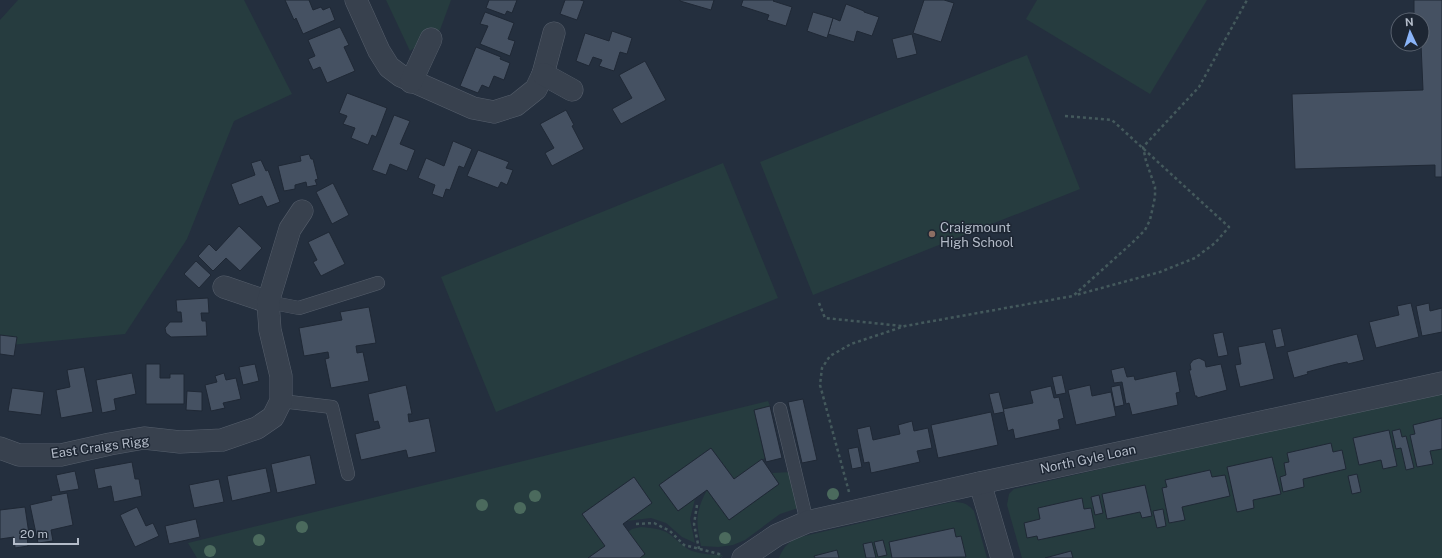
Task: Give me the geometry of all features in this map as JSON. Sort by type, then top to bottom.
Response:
[{"type":"street","points":[[356,0],[379,51],[389,67],[411,82],[473,108],[494,112],[516,105],[536,89],[543,74],[554,33]]},
{"type":"street","points":[[411,82],[431,39]]},
{"type":"street","points":[[543,74],[572,90]]},
{"type":"street","name":"East Craigs Rigg","points":[[0,448],[19,455],[62,455],[144,438],[180,442],[222,440],[257,428],[273,417],[281,401],[281,376],[270,330],[268,302],[290,229],[302,211]]},
{"type":"street","points":[[224,287],[268,302]]},
{"type":"street","name":"North Gyle Loan","points":[[747,557],[777,535],[806,522],[1442,383]]},
{"type":"street","points":[[980,483],[1002,558]]},
{"type":"lane","points":[[268,302],[299,308],[378,283]]},
{"type":"lane","points":[[281,401],[332,407],[348,474]]},
{"type":"lane","points":[[780,409],[806,522]]},
{"type":"path","points":[[1143,147],[1199,87],[1247,0]]},
{"type":"path","points":[[854,511],[820,385],[822,368],[830,356],[851,344],[905,326],[1073,296],[1160,272],[1195,258],[1215,243],[1229,227],[1112,120],[1065,116]]},
{"type":"path","points":[[1073,296],[1132,243],[1145,230],[1150,220],[1155,197],[1155,187],[1143,147]]},
{"type":"path","points":[[819,303],[825,318],[905,326]]},
{"type":"path","points":[[697,505],[694,524],[699,550]]},
{"type":"path","points":[[636,524],[654,523],[670,531],[684,545],[719,554],[724,558]]},
{"type":"green space","points":[[18,0],[244,0],[292,94],[234,121],[187,239],[125,334],[0,346],[0,20]]},
{"type":"green space","points":[[386,0],[451,0],[440,30],[410,51]]},
{"type":"green space","points":[[1037,0],[1207,0],[1150,94],[1026,19]]},
{"type":"green space","points":[[1027,55],[1080,189],[813,295],[760,162]]},
{"type":"green space","points":[[723,163],[778,298],[496,412],[441,277]]},
{"type":"green space","points":[[1442,393],[1442,558],[1022,558],[1007,505],[1009,494],[1014,489],[1265,431]]},
{"type":"green space","points":[[768,401],[770,406],[754,410],[765,458],[734,479],[711,448],[659,485],[678,511],[695,499],[690,519],[695,543],[682,537],[666,523],[651,518],[627,521],[652,503],[634,477],[582,514],[605,546],[588,558],[197,558],[188,543]]},
{"type":"green space","points":[[791,472],[798,508],[780,514],[745,540],[733,545],[718,547],[701,546],[698,530],[698,517],[700,505],[707,490],[729,520],[779,484],[772,473]]},
{"type":"green space","points":[[952,502],[959,502],[969,506],[974,511],[987,558],[779,558],[787,545],[800,537]]},
{"type":"green space","points":[[641,527],[666,532],[692,551],[723,555],[719,558],[640,558],[645,554],[628,532],[632,529]]},
{"type":"building","points":[[285,0],[309,0],[313,10],[321,7],[323,10],[330,7],[335,20],[303,34],[296,18],[294,20]]},
{"type":"building","points":[[489,0],[517,0],[512,13],[507,11],[505,15],[486,8]]},
{"type":"building","points":[[565,0],[584,1],[577,20],[560,14]]},
{"type":"building","points":[[680,0],[714,0],[711,10]]},
{"type":"building","points":[[743,0],[774,0],[773,1],[792,7],[786,26],[767,20],[769,15],[741,6]]},
{"type":"building","points":[[924,0],[944,0],[954,3],[941,42],[913,33]]},
{"type":"building","points":[[1414,0],[1442,0],[1442,177],[1435,177],[1435,165],[1295,169],[1292,94],[1423,90],[1421,52],[1430,52],[1430,12],[1414,12]]},
{"type":"building","points":[[846,4],[879,17],[872,36],[857,31],[854,42],[828,34],[833,18],[840,21]]},
{"type":"building","points":[[485,12],[514,23],[508,39],[515,41],[510,56],[480,44],[488,26],[480,24]]},
{"type":"building","points":[[813,12],[833,18],[827,38],[807,31]]},
{"type":"building","points":[[340,27],[349,45],[344,47],[355,71],[327,83],[320,67],[313,70],[308,59],[315,56],[308,40]]},
{"type":"building","points":[[612,31],[632,38],[627,54],[620,52],[614,71],[599,66],[602,60],[593,57],[589,66],[576,61],[585,33],[609,41]]},
{"type":"building","points":[[912,34],[917,54],[897,59],[892,39]]},
{"type":"building","points":[[476,47],[501,57],[500,59],[510,63],[504,80],[494,76],[489,88],[482,85],[478,93],[460,86]]},
{"type":"building","points":[[645,61],[666,100],[621,124],[612,109],[632,98],[619,75]]},
{"type":"building","points":[[347,93],[387,108],[376,137],[372,135],[368,145],[351,138],[355,128],[343,124],[347,116],[339,113]]},
{"type":"building","points":[[566,110],[574,125],[572,126],[584,149],[552,166],[545,153],[554,148],[540,124]]},
{"type":"building","points":[[394,115],[410,121],[400,144],[415,150],[407,171],[390,164],[386,175],[372,170]]},
{"type":"building","points":[[453,141],[472,149],[464,168],[459,166],[450,190],[446,189],[443,198],[432,194],[435,185],[418,178],[426,158],[444,166]]},
{"type":"building","points":[[478,150],[509,162],[506,168],[513,170],[507,185],[501,182],[498,188],[467,176]]},
{"type":"building","points":[[309,154],[311,159],[313,159],[318,179],[315,180],[317,185],[307,187],[306,182],[295,185],[295,189],[284,191],[278,166],[301,161],[300,156]]},
{"type":"building","points":[[261,160],[266,171],[268,170],[280,202],[267,207],[262,196],[239,205],[231,184],[255,175],[251,163]]},
{"type":"building","points":[[333,183],[349,215],[332,224],[316,192]]},
{"type":"building","points":[[239,226],[262,248],[240,271],[226,258],[213,271],[198,256],[209,244],[216,251]]},
{"type":"building","points":[[329,232],[345,264],[321,276],[313,262],[317,260],[308,242]]},
{"type":"building","points":[[196,261],[211,275],[199,288],[184,274]]},
{"type":"building","points":[[208,298],[209,313],[201,313],[202,321],[206,321],[207,336],[171,337],[166,333],[165,328],[170,322],[182,322],[181,312],[177,312],[176,300]]},
{"type":"building","points":[[1411,303],[1419,337],[1376,348],[1369,322],[1399,315],[1397,306]]},
{"type":"building","points":[[1429,303],[1430,311],[1442,308],[1442,332],[1422,336],[1416,306]]},
{"type":"building","points":[[369,307],[376,343],[356,346],[357,353],[363,352],[369,381],[331,388],[325,359],[329,358],[328,352],[304,356],[299,328],[342,320],[340,312]]},
{"type":"building","points":[[1281,328],[1285,346],[1276,348],[1272,330]]},
{"type":"building","points":[[1223,332],[1228,355],[1218,357],[1213,334]]},
{"type":"building","points":[[1357,334],[1364,360],[1348,364],[1347,362],[1337,364],[1307,372],[1308,374],[1294,378],[1287,352]]},
{"type":"building","points":[[0,335],[17,337],[14,356],[0,354]]},
{"type":"building","points":[[1265,342],[1274,379],[1240,387],[1235,365],[1241,364],[1238,347]]},
{"type":"building","points":[[1199,358],[1205,361],[1206,367],[1221,364],[1227,390],[1197,398],[1197,396],[1195,396],[1189,370],[1191,370],[1190,364],[1193,360]]},
{"type":"building","points":[[146,364],[160,364],[160,378],[170,378],[170,374],[184,374],[184,404],[146,404]]},
{"type":"building","points":[[255,364],[259,381],[243,385],[239,367]]},
{"type":"building","points":[[84,367],[93,412],[61,418],[56,390],[70,387],[67,370]]},
{"type":"building","points":[[1124,367],[1127,377],[1134,376],[1135,380],[1176,371],[1180,392],[1176,393],[1178,405],[1132,415],[1129,403],[1126,404],[1122,382],[1114,383],[1111,370]]},
{"type":"building","points":[[132,373],[136,394],[114,399],[116,410],[102,413],[96,380]]},
{"type":"building","points":[[224,373],[226,380],[236,378],[241,399],[223,403],[225,408],[211,411],[205,385],[217,382],[215,376]]},
{"type":"building","points":[[1062,375],[1066,393],[1056,395],[1052,377]]},
{"type":"building","points":[[406,385],[412,414],[408,414],[409,422],[429,418],[436,452],[408,458],[406,450],[361,460],[355,434],[380,428],[378,421],[374,422],[368,394]]},
{"type":"building","points":[[1090,385],[1092,396],[1111,392],[1116,416],[1076,425],[1068,390]]},
{"type":"building","points":[[1120,385],[1124,405],[1115,407],[1111,387]]},
{"type":"building","points":[[1051,386],[1054,398],[1059,397],[1064,418],[1058,420],[1060,429],[1015,439],[1013,429],[1008,431],[1003,409],[1033,403],[1030,391]]},
{"type":"building","points":[[12,388],[44,392],[41,415],[8,411]]},
{"type":"building","points":[[187,391],[202,392],[202,411],[186,410]]},
{"type":"building","points":[[999,392],[1004,412],[994,414],[989,394]]},
{"type":"building","points":[[803,399],[817,460],[802,463],[788,402]]},
{"type":"building","points":[[770,406],[782,458],[766,462],[754,410]]},
{"type":"building","points":[[991,412],[998,445],[938,458],[931,425]]},
{"type":"building","points":[[1442,418],[1442,449],[1430,451],[1433,464],[1417,467],[1410,435],[1415,434],[1413,425]]},
{"type":"building","points":[[912,421],[914,431],[928,428],[932,448],[917,451],[920,462],[871,473],[869,462],[864,463],[857,429],[870,426],[873,440],[900,434],[898,425]]},
{"type":"building","points":[[1400,429],[1402,437],[1406,436],[1414,468],[1406,470],[1401,448],[1396,449],[1392,431]]},
{"type":"building","points":[[1389,430],[1397,466],[1383,469],[1381,460],[1359,465],[1353,438]]},
{"type":"building","points":[[1331,443],[1333,452],[1342,450],[1346,469],[1303,479],[1304,487],[1283,492],[1280,477],[1286,475],[1284,463],[1289,462],[1287,453]]},
{"type":"building","points":[[858,447],[862,467],[852,469],[848,449]]},
{"type":"building","points":[[711,448],[734,479],[762,459],[779,484],[729,520],[707,490],[678,511],[659,485]]},
{"type":"building","points":[[310,455],[316,484],[277,493],[271,464]]},
{"type":"building","points":[[1272,457],[1281,494],[1253,500],[1254,508],[1237,512],[1227,467]]},
{"type":"building","points":[[132,462],[135,479],[139,479],[142,496],[114,502],[111,486],[98,489],[94,469]]},
{"type":"building","points":[[266,468],[271,492],[232,501],[227,476]]},
{"type":"building","points":[[1210,470],[1212,477],[1225,475],[1230,496],[1182,507],[1185,520],[1169,523],[1162,488],[1167,487],[1165,480]]},
{"type":"building","points":[[75,471],[79,489],[60,492],[56,475]]},
{"type":"building","points":[[1357,474],[1361,492],[1352,494],[1348,476]]},
{"type":"building","points":[[634,477],[652,503],[623,524],[645,554],[640,558],[588,558],[605,546],[582,514]]},
{"type":"building","points":[[219,479],[224,502],[194,508],[189,485]]},
{"type":"building","points":[[1145,485],[1152,516],[1142,518],[1140,512],[1107,519],[1102,494]]},
{"type":"building","points":[[67,493],[73,525],[51,530],[53,541],[38,543],[30,505],[52,500],[51,496]]},
{"type":"building","points":[[1099,495],[1103,513],[1095,515],[1091,497]]},
{"type":"building","points":[[1082,498],[1084,509],[1091,508],[1095,528],[1038,540],[1037,536],[1027,538],[1024,523],[1040,519],[1038,508]]},
{"type":"building","points":[[25,507],[29,534],[27,535],[28,546],[15,548],[14,537],[0,539],[0,510]]},
{"type":"building","points":[[137,507],[146,526],[153,523],[159,536],[135,547],[120,515]]},
{"type":"building","points":[[1163,509],[1166,526],[1157,528],[1153,511]]},
{"type":"building","points":[[196,519],[200,537],[169,544],[165,526]]},
{"type":"building","points":[[954,528],[956,537],[961,536],[966,557],[892,558],[889,542]]},
{"type":"building","points":[[883,540],[887,555],[878,557],[874,542]]},
{"type":"building","points":[[872,542],[876,558],[866,558],[863,544]]},
{"type":"building","points":[[837,550],[839,558],[815,558],[814,556]]},
{"type":"building","points":[[1071,551],[1073,558],[1045,558]]},
{"type":"place","name":"Craigmount High School","points":[[932,234]]}]
